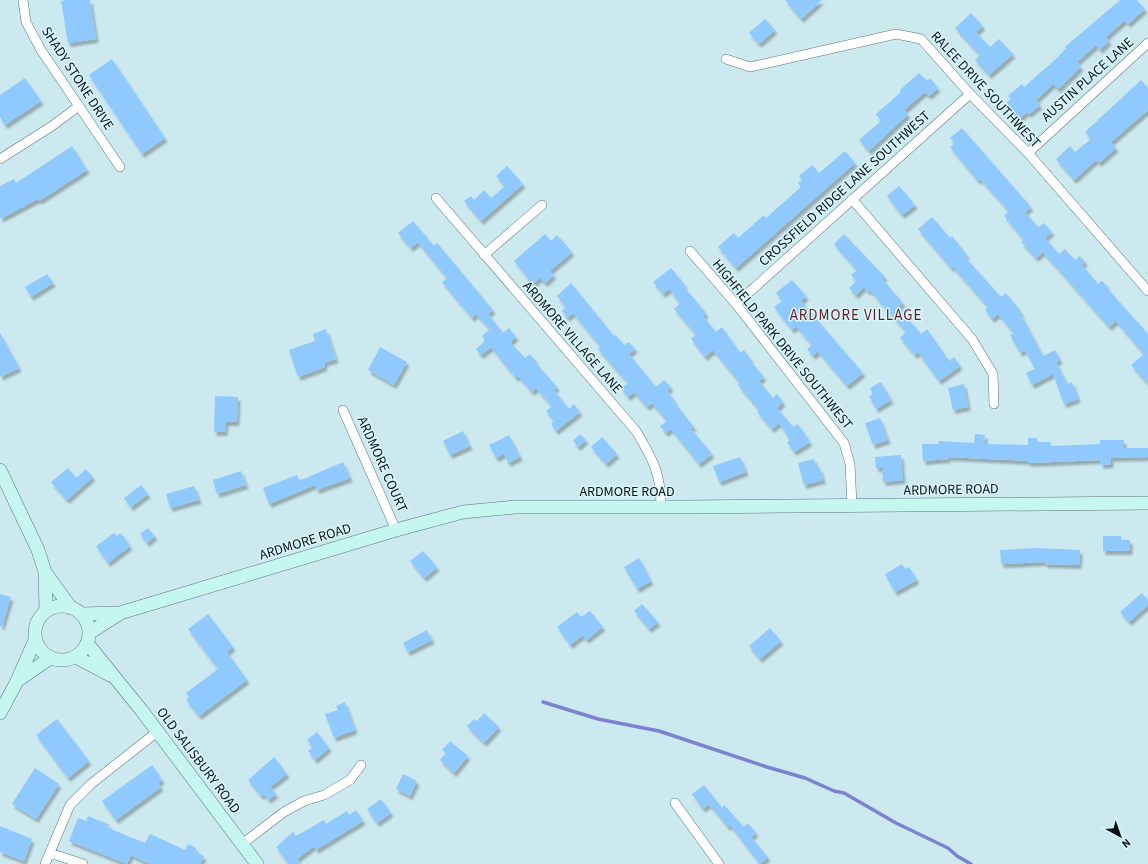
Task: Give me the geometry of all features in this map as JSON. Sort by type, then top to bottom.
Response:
[{"type":"street","name":"SHADY STONE DRIVE","points":[[23,0],[26,22],[41,50],[120,167]]},
{"type":"street","name":"RALEE DRIVE SOUTHWEST","points":[[726,59],[750,67],[896,34],[921,39],[928,45],[970,94],[1028,153],[1148,291]]},
{"type":"street","name":"AUSTIN PLACE LANE","points":[[1028,153],[1148,43]]},
{"type":"street","name":"CROSSFIELD RIDGE LANE SOUTHWEST","points":[[736,304],[970,94]]},
{"type":"street","points":[[0,158],[52,126],[79,106]]},
{"type":"street","name":"ARDMORE VILLAGE LANE","points":[[436,198],[636,431],[658,470],[661,489],[661,507]]},
{"type":"street","points":[[852,199],[972,339],[993,374],[994,404]]},
{"type":"street","points":[[484,255],[542,205]]},
{"type":"street","name":"HIGHFIELD PARK DRIVE SOUTHWEST","points":[[690,251],[736,304],[844,443],[850,464],[852,505]]},
{"type":"street","name":"ARDMORE COURT","points":[[343,410],[396,530]]},
{"type":"street","name":"OLD SALISBURY ROAD","points":[[0,470],[38,550],[45,572],[46,611]]},
{"type":"street","name":"ARDMORE ROAD","points":[[76,611],[120,613],[396,530],[463,512],[515,507],[1148,503]]},
{"type":"street","name":"OLD SALISBURY ROAD","points":[[45,572],[85,620],[88,638],[113,676],[257,864]]},
{"type":"street","points":[[0,713],[17,681],[35,640],[36,624],[46,611],[62,606],[76,611]]},
{"type":"street","name":"ARDMORE ROAD","points":[[88,638],[120,613]]},
{"type":"street","points":[[35,640],[43,654],[59,661],[76,657],[83,651],[88,638]]},
{"type":"street","name":"OLD SALISBURY ROAD","points":[[76,657],[113,676]]},
{"type":"street","points":[[17,681],[50,658]]},
{"type":"street","points":[[45,864],[70,805],[91,784],[157,732]]},
{"type":"street","points":[[242,844],[284,812],[304,801],[324,795],[350,780],[361,766]]},
{"type":"street","points":[[675,803],[719,864]]},
{"type":"street","points":[[50,853],[83,864]]},
{"type":"building","points":[[90,0],[96,39],[68,43],[61,1]]},
{"type":"building","points":[[785,0],[822,0],[801,19]]},
{"type":"building","points":[[1120,0],[1137,0],[1145,9],[1128,24],[1125,20],[1106,37],[1109,41],[1100,50],[1096,45],[1077,62],[1081,67],[1058,89],[1053,84],[1036,100],[1040,105],[1029,114],[1027,112],[1020,118],[1006,103],[1011,99],[1008,96],[1022,84],[1024,87],[1057,58],[1066,48],[1065,47]]},
{"type":"building","points":[[971,13],[983,26],[976,32],[990,47],[999,39],[1013,54],[989,75],[975,60],[980,55],[955,28]]},
{"type":"building","points":[[765,19],[775,30],[759,44],[749,33]]},
{"type":"building","points":[[112,59],[165,138],[142,154],[89,75]]},
{"type":"building","points":[[919,73],[927,81],[930,78],[938,88],[929,96],[925,92],[904,110],[908,114],[869,151],[859,140],[881,121],[876,114],[901,92],[900,90]]},
{"type":"building","points":[[25,78],[41,101],[5,125],[0,117],[0,95]]},
{"type":"building","points":[[1141,80],[1148,88],[1148,110],[1111,142],[1116,148],[1099,163],[1096,160],[1074,180],[1056,159],[1070,146],[1075,152],[1091,139],[1085,132]]},
{"type":"building","points":[[962,128],[1031,207],[1025,212],[1038,227],[1044,223],[1052,232],[1045,238],[1059,254],[1065,249],[1075,260],[1080,256],[1085,262],[1082,265],[1098,284],[1102,281],[1108,287],[1107,288],[1148,334],[1148,384],[1131,365],[1144,354],[1116,321],[1109,327],[1043,252],[1036,258],[1021,242],[1024,240],[1004,216],[1009,211],[980,179],[978,181],[950,147],[955,143],[950,138]]},
{"type":"building","points":[[72,146],[87,170],[39,201],[38,199],[0,219],[0,186],[14,179],[16,183]]},
{"type":"building","points":[[845,151],[855,163],[736,268],[718,247],[734,233],[738,238],[764,215],[766,218],[801,187],[798,183],[802,180],[799,176],[812,165],[819,173]]},
{"type":"building","points":[[507,166],[523,184],[481,221],[464,201],[471,196],[474,200],[484,190],[491,198],[505,186],[496,176]]},
{"type":"building","points":[[899,186],[915,205],[902,215],[887,196]]},
{"type":"building","points":[[932,217],[950,238],[952,236],[967,255],[965,257],[1001,297],[1006,293],[1021,312],[1020,313],[1043,356],[1055,350],[1060,360],[1056,362],[1067,384],[1072,382],[1078,399],[1064,404],[1053,374],[1032,385],[1026,373],[1035,369],[1025,350],[1020,353],[1010,335],[1014,333],[998,314],[992,319],[985,310],[988,307],[953,267],[951,268],[918,229]]},
{"type":"building","points":[[413,221],[434,246],[437,243],[493,310],[488,314],[503,333],[509,328],[516,337],[510,342],[525,358],[530,354],[557,387],[554,390],[569,409],[574,404],[580,412],[556,431],[551,424],[554,421],[546,411],[552,406],[536,388],[532,392],[518,376],[516,378],[491,347],[481,355],[476,349],[485,341],[482,336],[490,329],[476,314],[472,318],[442,282],[447,278],[418,242],[411,248],[398,233]]},
{"type":"building","points":[[545,234],[551,241],[557,235],[572,252],[550,271],[554,275],[545,283],[540,278],[533,284],[514,261]]},
{"type":"building","points":[[844,234],[885,277],[882,279],[903,303],[899,306],[921,334],[927,329],[949,361],[954,357],[960,366],[939,381],[918,352],[915,355],[900,338],[906,332],[870,290],[868,292],[864,287],[856,295],[849,288],[856,281],[851,275],[857,270],[834,244]]},
{"type":"building","points":[[671,268],[685,285],[684,287],[706,313],[703,316],[716,332],[722,327],[740,353],[744,350],[751,360],[750,361],[764,377],[759,381],[773,398],[777,394],[783,402],[777,408],[793,427],[798,424],[810,442],[794,452],[787,442],[790,440],[779,423],[772,429],[757,412],[759,410],[738,385],[740,383],[713,350],[705,357],[691,339],[696,334],[674,309],[680,303],[669,289],[663,294],[653,282]]},
{"type":"building","points":[[47,274],[53,283],[31,297],[25,287]]},
{"type":"building","points":[[792,280],[806,296],[801,301],[863,373],[847,386],[818,351],[813,356],[807,349],[812,345],[796,326],[792,330],[774,307],[782,301],[776,293]]},
{"type":"building","points":[[571,283],[614,336],[616,335],[624,345],[629,342],[635,349],[629,354],[656,387],[664,380],[671,387],[667,391],[694,427],[691,429],[712,454],[699,464],[671,429],[666,433],[660,426],[667,421],[652,403],[647,407],[634,392],[628,397],[621,388],[628,383],[598,349],[601,347],[573,313],[567,318],[562,311],[566,307],[557,296]]},
{"type":"building","points":[[326,329],[336,359],[324,363],[325,367],[298,377],[289,350],[315,341],[313,334]]},
{"type":"building","points":[[0,333],[19,368],[0,377]]},
{"type":"building","points":[[380,347],[407,362],[394,385],[368,370]]},
{"type":"building","points":[[881,382],[891,400],[876,409],[869,396],[873,394],[870,388]]},
{"type":"building","points":[[964,384],[968,407],[953,410],[948,388]]},
{"type":"building","points":[[215,396],[238,397],[237,422],[226,422],[225,432],[214,432]]},
{"type":"building","points":[[880,418],[888,440],[873,445],[865,423]]},
{"type":"building","points":[[463,431],[470,446],[450,455],[443,441]]},
{"type":"building","points":[[580,434],[586,440],[578,447],[573,441]]},
{"type":"building","points":[[975,434],[985,435],[984,444],[1028,445],[1028,438],[1037,438],[1037,442],[1050,442],[1051,446],[1100,444],[1100,440],[1124,440],[1124,448],[1148,448],[1148,457],[1111,458],[1111,464],[1101,465],[1100,460],[1028,463],[1028,461],[947,457],[948,459],[923,461],[922,444],[939,444],[939,441],[974,443]]},
{"type":"building","points":[[509,435],[520,457],[508,463],[504,454],[496,458],[489,445]]},
{"type":"building","points":[[602,437],[617,454],[606,464],[591,447]]},
{"type":"building","points":[[901,455],[903,480],[883,482],[882,468],[876,468],[875,457]]},
{"type":"building","points":[[740,457],[746,472],[719,482],[713,466]]},
{"type":"building","points":[[814,459],[817,468],[820,468],[823,480],[804,485],[798,463]]},
{"type":"building","points":[[343,462],[350,478],[317,490],[315,485],[269,504],[263,488],[297,475],[299,481]]},
{"type":"building","points":[[68,468],[76,478],[86,469],[93,477],[67,500],[51,482]]},
{"type":"building","points":[[241,471],[246,485],[217,494],[213,480]]},
{"type":"building","points":[[141,485],[148,494],[131,507],[124,498]]},
{"type":"building","points":[[194,486],[199,500],[170,508],[166,494]]},
{"type":"building","points":[[148,528],[155,536],[147,543],[140,534]]},
{"type":"building","points":[[114,533],[117,536],[121,533],[130,546],[108,563],[96,546]]},
{"type":"building","points":[[1103,536],[1121,536],[1121,540],[1130,540],[1130,551],[1103,551]]},
{"type":"building","points":[[1037,548],[1080,550],[1079,565],[1045,564],[1045,562],[1001,564],[1000,550]]},
{"type":"building","points":[[423,551],[437,567],[424,578],[410,561]]},
{"type":"building","points":[[639,558],[651,581],[637,589],[624,567]]},
{"type":"building","points":[[902,564],[905,569],[909,567],[917,580],[895,592],[885,574]]},
{"type":"building","points":[[1142,593],[1148,600],[1148,605],[1129,622],[1120,612]]},
{"type":"building","points":[[0,594],[11,597],[2,626],[0,626]]},
{"type":"building","points":[[642,604],[658,622],[649,629],[634,611]]},
{"type":"building","points":[[590,611],[603,627],[586,640],[583,635],[570,645],[557,627],[577,612],[581,617]]},
{"type":"building","points":[[208,614],[233,647],[227,652],[247,680],[199,716],[186,700],[189,697],[186,693],[218,669],[188,629]]},
{"type":"building","points":[[770,628],[781,641],[760,659],[749,646]]},
{"type":"building","points":[[427,630],[432,640],[408,652],[403,643]]},
{"type":"building","points":[[345,702],[355,730],[334,738],[325,714],[338,710],[336,706]]},
{"type":"building","points":[[484,713],[499,727],[484,743],[467,726],[474,719],[477,721]]},
{"type":"building","points":[[57,719],[89,761],[68,778],[36,735]]},
{"type":"building","points":[[317,732],[329,748],[315,760],[308,751],[313,747],[307,740]]},
{"type":"building","points":[[450,741],[468,756],[454,773],[440,760],[446,753],[442,750]]},
{"type":"building","points":[[274,757],[287,774],[270,787],[276,794],[268,800],[264,794],[261,796],[248,780]]},
{"type":"building","points":[[152,765],[162,780],[158,783],[161,787],[116,820],[102,801]]},
{"type":"building","points":[[35,768],[59,784],[36,819],[12,804]]},
{"type":"building","points":[[403,774],[417,781],[410,796],[396,789]]},
{"type":"building","points":[[704,785],[722,808],[724,805],[744,827],[748,823],[756,833],[751,837],[768,857],[760,864],[730,825],[728,827],[709,804],[703,809],[692,794]]},
{"type":"building","points":[[381,799],[391,813],[377,823],[367,809]]},
{"type":"building","points":[[356,810],[363,821],[316,850],[314,846],[297,859],[301,864],[289,864],[276,847],[293,832],[296,836],[324,820],[326,824],[347,811],[349,815]]},
{"type":"building","points":[[88,816],[110,825],[106,827],[145,843],[150,834],[185,850],[188,844],[196,848],[195,852],[204,856],[200,864],[150,864],[131,855],[127,864],[69,841],[78,818],[86,821]]},
{"type":"building","points":[[0,826],[32,839],[24,861],[0,852]]},
{"type":"waterway","points":[[543,702],[598,719],[659,731],[805,778],[834,791],[844,793],[896,823],[948,848],[957,856],[971,864]]},
{"type":"district","name":"ARDMORE VILLAGE","points":[[856,315]]}]
